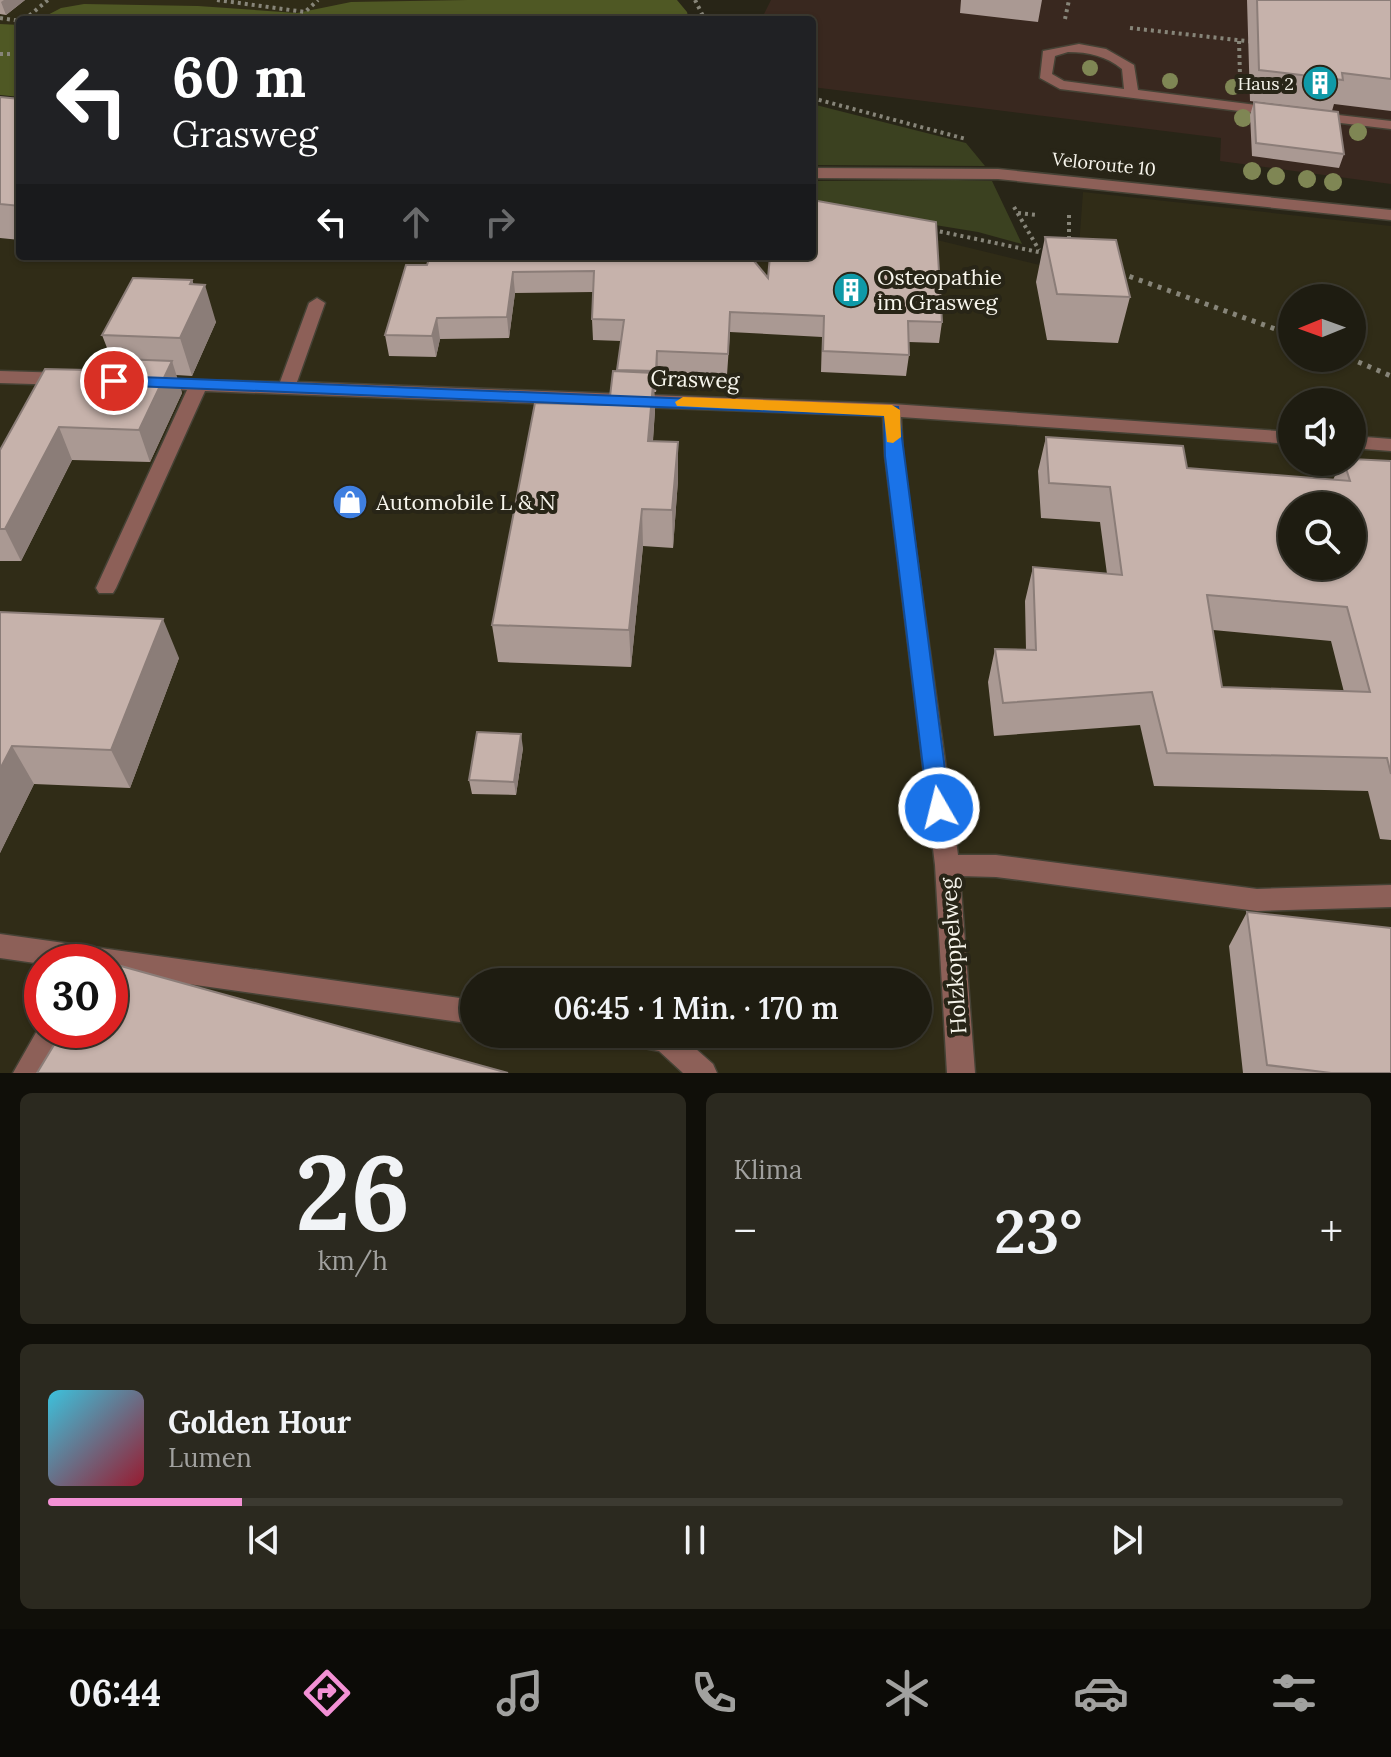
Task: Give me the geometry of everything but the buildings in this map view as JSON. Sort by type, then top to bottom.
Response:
[{"type":"street","points":[[1131,93],[1129,68],[1118,58],[1101,52],[1060,48],[1048,54],[1045,75],[1060,85],[1391,125]]},
{"type":"street","name":"Veloroute 10","points":[[816,173],[998,174],[1391,215]]},
{"type":"street","points":[[287,386],[317,303]]},
{"type":"street","points":[[0,377],[92,380]]},
{"type":"street","name":"Grasweg","points":[[138,382],[892,410],[1278,437]]},
{"type":"street","points":[[106,588],[199,384]]},
{"type":"street","name":"Holzkoppelweg","points":[[892,410],[894,456],[947,865],[961,1073]]},
{"type":"street","points":[[1366,443],[1391,445]]},
{"type":"street","points":[[947,865],[996,866],[1257,900],[1391,896]]},
{"type":"street","points":[[0,946],[24,950]]},
{"type":"street","points":[[128,965],[460,1010]]},
{"type":"street","points":[[27,1073],[42,1048]]},
{"type":"street","points":[[675,1048],[703,1073]]},
{"type":"path","points":[[28,16],[48,0]]},
{"type":"path","points":[[217,0],[305,12],[318,0]]},
{"type":"path","points":[[1128,28],[1269,44]]},
{"type":"path","points":[[816,99],[972,141],[987,155],[1026,230],[1041,252]]},
{"type":"path","points":[[1069,180],[1069,244]]},
{"type":"path","points":[[932,229],[1055,255]]},
{"type":"path","points":[[1108,269],[1278,330]]},
{"type":"path","points":[[1366,365],[1391,376]]},
{"type":"shaded area","points":[[0,0],[526,0],[353,16],[16,16],[16,42],[0,42]]},
{"type":"shaded area","points":[[771,0],[1391,0],[1391,184],[1220,161],[1221,138],[816,87],[816,16],[763,16]]},
{"type":"shaded area","points":[[0,123],[16,125],[16,260],[816,260],[816,255],[937,240],[1077,274],[1083,192],[1391,226],[1391,1073],[0,1073]]},
{"type":"green space","points":[[677,0],[688,16],[46,16],[61,8],[84,4],[198,6],[297,13],[351,2]]},
{"type":"green space","points":[[0,24],[16,25],[16,97],[0,95]]},
{"type":"green space","points":[[816,105],[966,143],[985,166],[816,165]]},
{"type":"green space","points":[[816,181],[992,181],[1022,244],[978,232],[816,206]]},
{"type":"slow traffic","points":[[683,402],[892,410],[893,437]]},
{"type":"place","name":"Haus 2","points":[[1320,83]]},
{"type":"place","name":"Osteopathie im Grasweg","points":[[851,290]]},
{"type":"place","name":"Automobile L & N","points":[[350,502]]},
{"type":"route","points":[[114,381],[892,410],[894,456],[939,808]]}]
